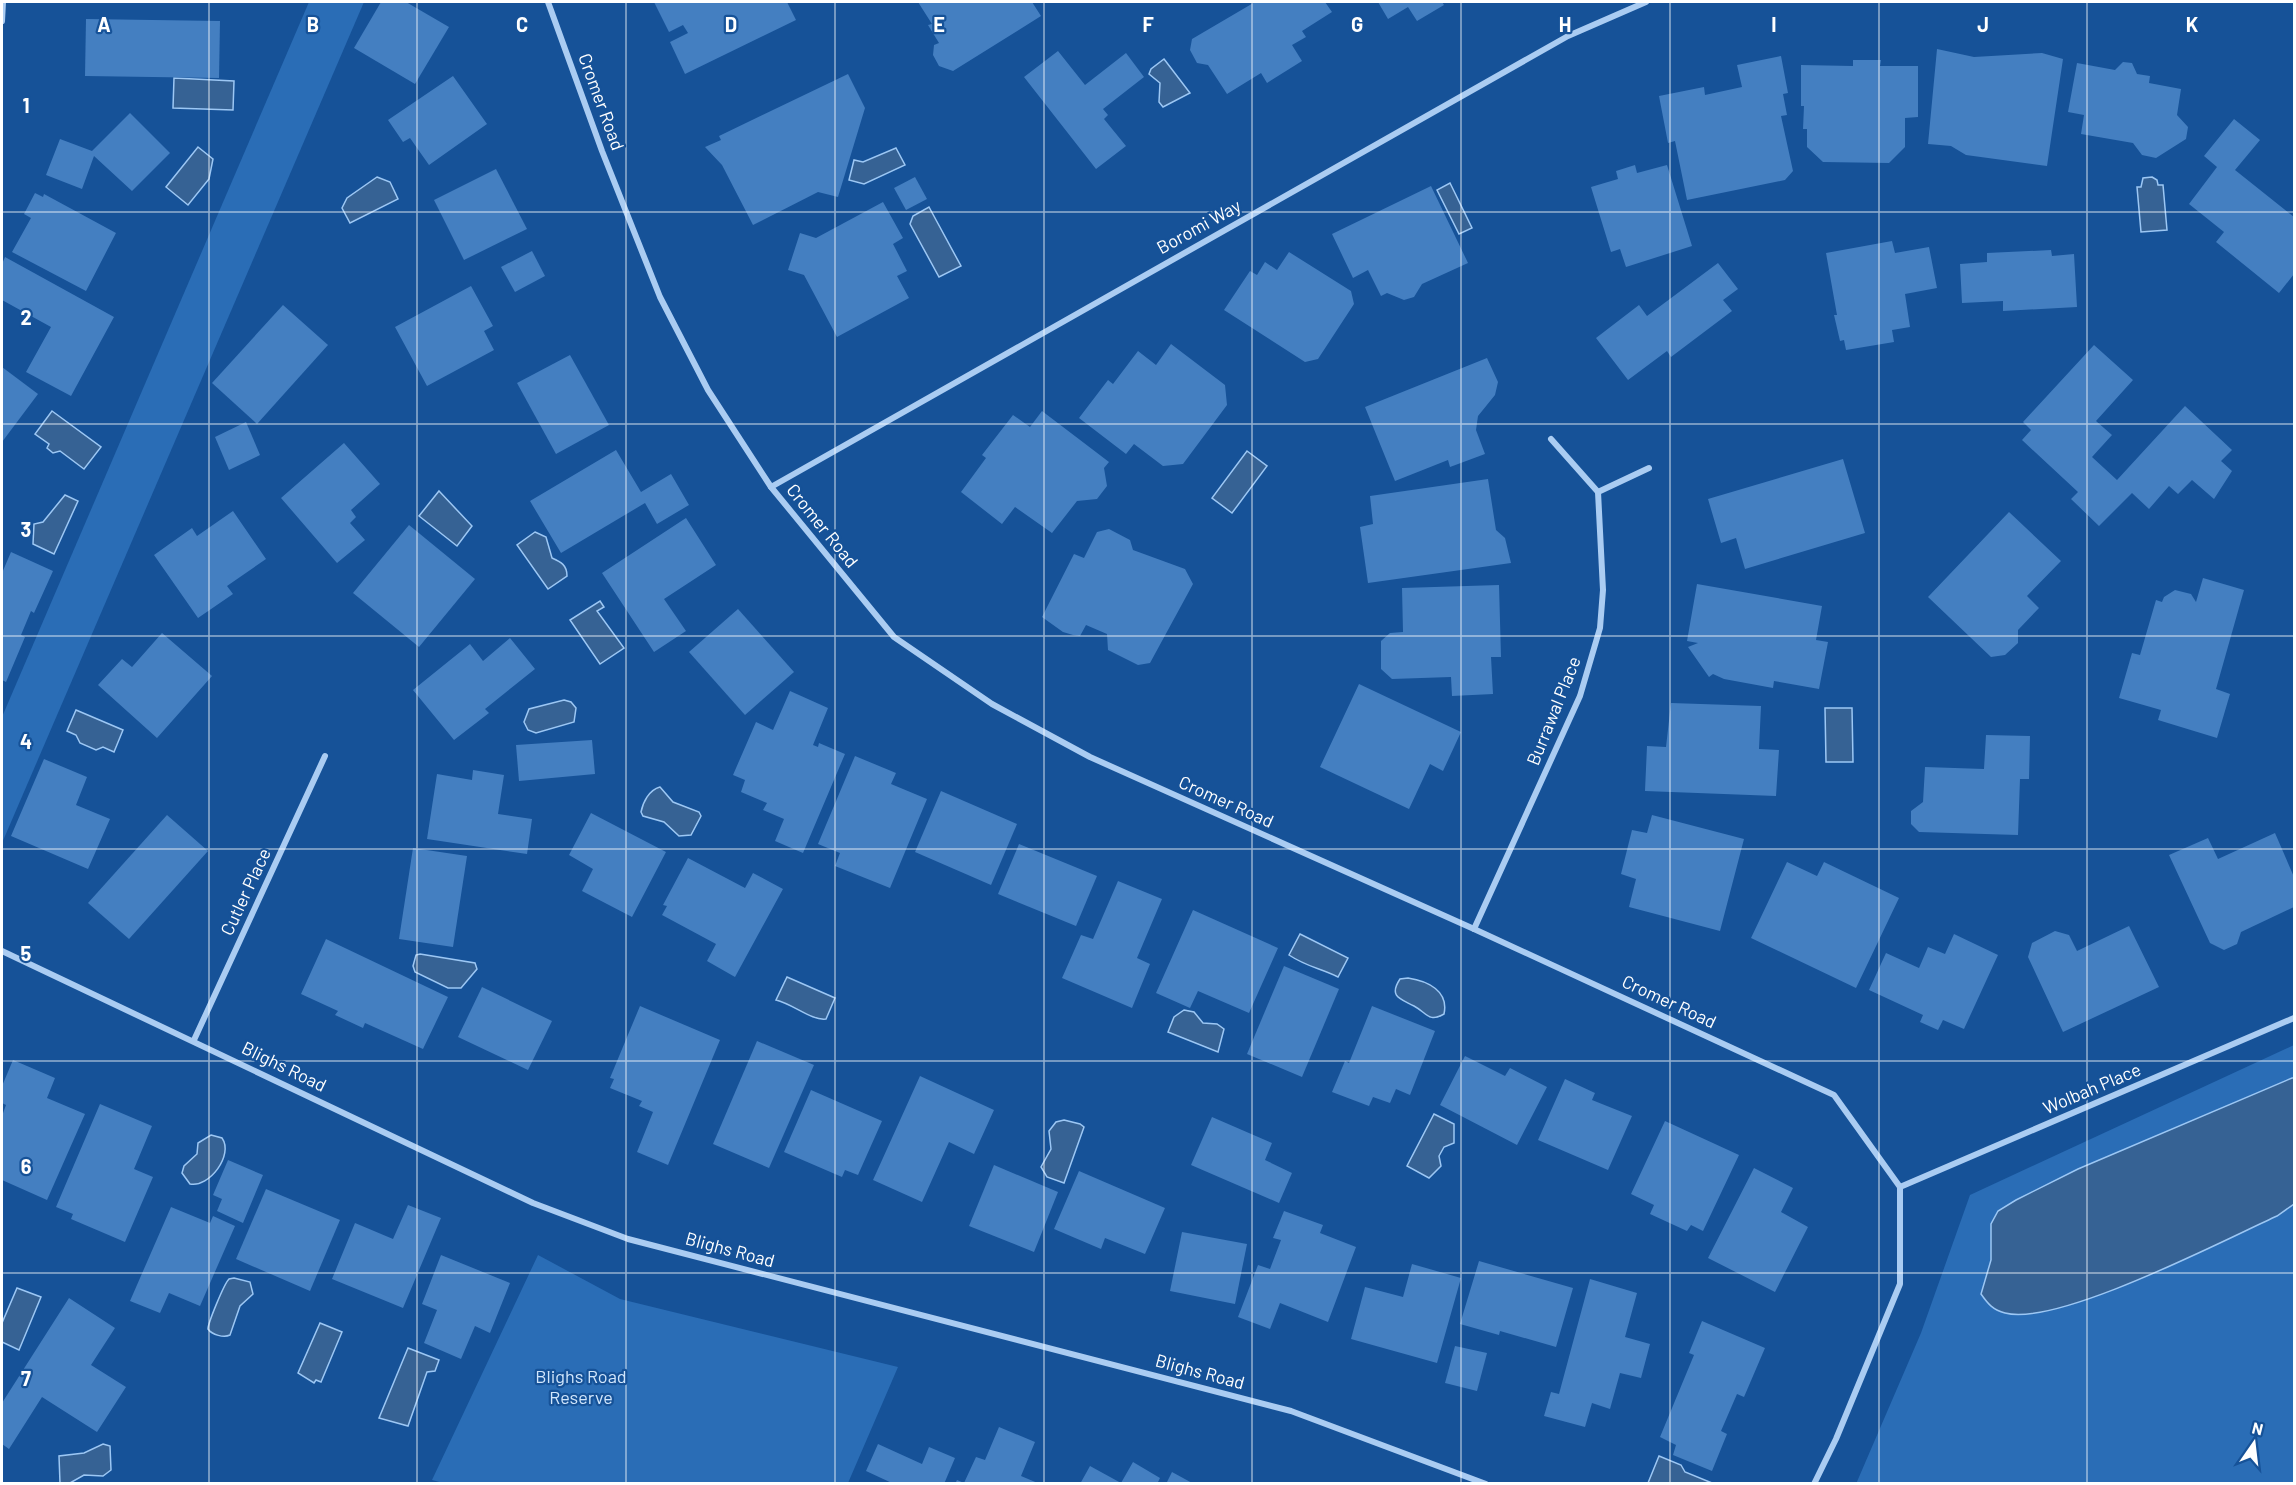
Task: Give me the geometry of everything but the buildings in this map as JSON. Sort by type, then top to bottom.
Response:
[{"type":"street","points":[[2,21],[3,2]]},
{"type":"street","name":"Cromer Road","points":[[548,2],[602,151],[660,297],[708,390],[771,487],[894,637],[992,704],[1090,757],[1474,928],[1834,1095],[1900,1187]]},
{"type":"street","name":"Boromi Way","points":[[771,487],[1568,36],[1646,2]]},
{"type":"street","points":[[1551,439],[1598,492],[1649,468]]},
{"type":"street","name":"Burrawal Place","points":[[1474,928],[1580,696],[1591,664],[1600,628],[1604,590],[1598,492]]},
{"type":"street","name":"Cutler Place","points":[[194,1040],[325,756]]},
{"type":"street","name":"Blighs Road","points":[[2,951],[194,1040],[533,1203],[628,1239],[1291,1411],[1486,1484]]},
{"type":"street","name":"Wolbah Place","points":[[1900,1187],[2295,1018]]},
{"type":"street","points":[[1814,1484],[1836,1439],[1900,1284],[1900,1187]]},
{"type":"green space","points":[[309,2],[364,2],[2,843],[2,717]]},
{"type":"green space","points":[[2294,1045],[2294,1483],[1856,1484],[1921,1333],[1970,1195]]},
{"type":"green space","name":"Blighs Road Reserve","points":[[538,1255],[620,1299],[898,1367],[848,1483],[447,1484],[432,1480]]},
{"type":"shaded area","points":[[1164,59],[1190,93],[1163,107],[1159,102],[1160,83],[1149,74],[1151,69]]},
{"type":"shaded area","points":[[174,78],[234,81],[233,110],[173,108]]},
{"type":"shaded area","points":[[198,147],[213,159],[209,179],[188,205],[166,187]]},
{"type":"shaded area","points":[[896,148],[905,165],[864,184],[849,180],[854,160],[863,162]]},
{"type":"shaded area","points":[[377,177],[390,182],[398,199],[350,223],[342,208],[347,198]]},
{"type":"shaded area","points":[[2152,177],[2157,180],[2158,185],[2163,185],[2167,230],[2141,232],[2137,187],[2141,187],[2143,178]]},
{"type":"shaded area","points":[[1450,183],[1472,228],[1459,234],[1437,190]]},
{"type":"shaded area","points":[[929,207],[961,266],[939,277],[910,224],[913,216]]},
{"type":"shaded area","points":[[52,411],[101,447],[84,469],[60,451],[53,453],[47,448],[49,444],[35,434]]},
{"type":"shaded area","points":[[1247,451],[1267,466],[1232,513],[1212,498]]},
{"type":"shaded area","points":[[439,491],[472,526],[457,546],[419,516]]},
{"type":"shaded area","points":[[65,495],[78,501],[54,554],[33,544],[34,524],[43,522]]},
{"type":"shaded area","points":[[535,532],[546,537],[552,558],[563,564],[567,572],[567,576],[548,589],[517,545]]},
{"type":"shaded area","points":[[600,601],[604,607],[597,611],[624,648],[600,664],[570,620]]},
{"type":"shaded area","points":[[564,700],[571,702],[576,708],[574,722],[536,733],[528,730],[524,722],[529,709]]},
{"type":"shaded area","points":[[1825,708],[1852,708],[1853,762],[1826,762]]},
{"type":"shaded area","points":[[76,710],[123,730],[114,752],[103,747],[96,750],[80,743],[76,735],[67,731]]},
{"type":"shaded area","points":[[660,787],[673,802],[699,812],[701,816],[691,835],[679,836],[664,822],[643,816],[641,812],[645,800]]},
{"type":"shaded area","points":[[1300,934],[1348,958],[1338,977],[1289,955]]},
{"type":"shaded area","points":[[416,955],[475,963],[477,969],[461,988],[448,988],[415,972],[413,966]]},
{"type":"shaded area","points":[[787,977],[835,998],[826,1019],[815,1017],[776,1000]]},
{"type":"shaded area","points":[[1408,978],[1423,982],[1440,993],[1445,1006],[1444,1014],[1435,1018],[1428,1016],[1398,997],[1395,990],[1400,979]]},
{"type":"shaded area","points":[[1184,1010],[1194,1012],[1203,1023],[1217,1024],[1224,1029],[1218,1052],[1168,1032],[1174,1017]]},
{"type":"shaded area","points":[[2294,1078],[2294,1204],[2277,1216],[2141,1279],[2062,1307],[2029,1314],[2005,1313],[1991,1306],[1981,1294],[1991,1260],[1991,1224],[1998,1211],[2078,1169]]},
{"type":"shaded area","points":[[1434,1114],[1454,1124],[1454,1143],[1444,1147],[1439,1156],[1441,1166],[1429,1178],[1407,1166]]},
{"type":"shaded area","points":[[1064,1120],[1084,1127],[1064,1183],[1047,1177],[1041,1167],[1051,1149],[1049,1131],[1056,1122]]},
{"type":"shaded area","points":[[211,1135],[222,1138],[225,1145],[222,1161],[212,1176],[197,1184],[190,1184],[182,1173],[184,1166],[197,1154],[198,1143]]},
{"type":"shaded area","points":[[234,1278],[250,1282],[253,1294],[240,1306],[230,1335],[212,1333],[208,1329],[217,1304],[227,1282]]},
{"type":"shaded area","points":[[17,1288],[41,1297],[19,1350],[2,1342],[2,1323]]},
{"type":"shaded area","points":[[320,1323],[342,1332],[321,1382],[316,1380],[314,1383],[298,1373]]},
{"type":"shaded area","points":[[408,1348],[439,1360],[435,1371],[427,1372],[408,1426],[379,1418]]},
{"type":"shaded area","points":[[103,1444],[110,1446],[111,1470],[103,1476],[84,1475],[70,1483],[60,1483],[59,1456],[84,1453]]},
{"type":"shaded area","points":[[1659,1456],[1681,1465],[1685,1472],[1712,1483],[1648,1483]]}]
